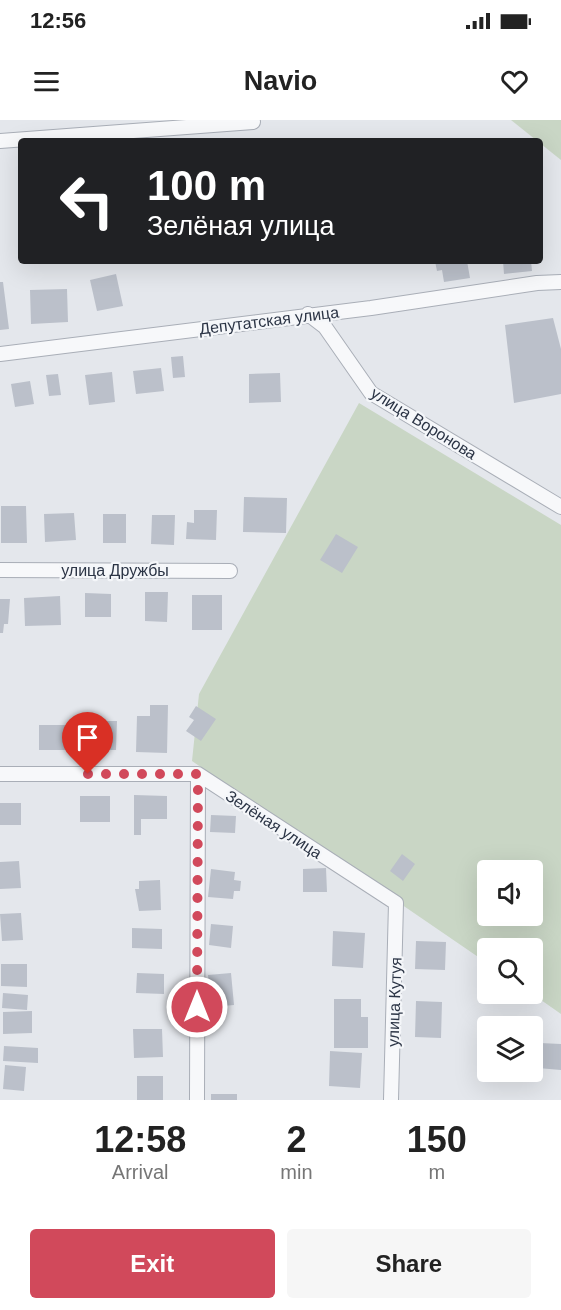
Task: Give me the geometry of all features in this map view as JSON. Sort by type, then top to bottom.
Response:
[{"type":"street","points":[[40,138],[253,122]]},
{"type":"street","points":[[0,141],[18,140]]},
{"type":"street","name":"Депутатская улица","points":[[0,354],[537,282],[561,282]]},
{"type":"street","name":"улица Воронова","points":[[308,314],[325,327],[371,393],[561,507]]},
{"type":"street","name":"улица Дружбы","points":[[0,570],[230,571]]},
{"type":"street","points":[[0,774],[198,774],[197,1100]]},
{"type":"street","name":"Зелёная улица","points":[[198,774],[396,903]]},
{"type":"street","name":"улица Кутуя","points":[[391,1100],[396,903]]},
{"type":"green space","points":[[511,120],[561,120],[561,160],[543,146],[543,138],[534,138]]},
{"type":"green space","points":[[359,403],[561,525],[561,1014],[543,1001],[543,938],[477,938],[477,956],[192,761],[199,694]]},
{"type":"building","points":[[436,264],[468,264],[470,278],[444,282],[442,270],[437,271]]},
{"type":"building","points":[[503,264],[531,264],[532,271],[504,274]]},
{"type":"building","points":[[116,274],[123,306],[97,311],[90,280]]},
{"type":"building","points":[[0,282],[3,282],[9,329],[0,330]]},
{"type":"building","points":[[67,289],[68,322],[31,324],[30,290]]},
{"type":"building","points":[[553,318],[561,349],[561,394],[514,403],[505,325]]},
{"type":"building","points":[[183,356],[185,377],[173,378],[171,357]]},
{"type":"building","points":[[161,368],[164,391],[136,394],[133,371]]},
{"type":"building","points":[[112,372],[115,402],[89,405],[85,375]]},
{"type":"building","points":[[280,373],[281,402],[249,403],[249,374]]},
{"type":"building","points":[[58,374],[61,395],[49,396],[46,375]]},
{"type":"building","points":[[30,381],[34,404],[15,407],[11,384]]},
{"type":"building","points":[[244,497],[287,498],[286,533],[243,532]]},
{"type":"building","points":[[1,506],[26,506],[27,543],[1,543]]},
{"type":"building","points":[[194,510],[217,510],[216,540],[186,539],[187,522],[194,523]]},
{"type":"building","points":[[74,513],[76,540],[45,542],[44,514]]},
{"type":"building","points":[[103,514],[126,514],[126,543],[103,543]]},
{"type":"building","points":[[152,515],[175,515],[174,545],[151,544]]},
{"type":"building","points":[[336,534],[358,547],[342,573],[320,560]]},
{"type":"building","points":[[145,592],[168,592],[167,622],[145,621]]},
{"type":"building","points":[[85,593],[111,594],[111,617],[85,617]]},
{"type":"building","points":[[192,595],[222,595],[222,630],[192,630]]},
{"type":"building","points":[[60,596],[61,625],[25,626],[24,598]]},
{"type":"building","points":[[0,599],[10,599],[8,624],[4,624],[3,633],[0,633]]},
{"type":"building","points":[[150,705],[168,705],[167,753],[136,752],[137,716],[150,716]]},
{"type":"building","points":[[196,706],[216,719],[201,741],[186,731],[194,720],[189,717]]},
{"type":"building","points":[[94,721],[117,721],[116,750],[94,750]]},
{"type":"building","points":[[39,725],[68,725],[68,750],[39,750]]},
{"type":"building","points":[[134,795],[167,796],[167,819],[141,819],[141,835],[134,835]]},
{"type":"building","points":[[80,796],[110,796],[110,822],[80,822]]},
{"type":"building","points":[[0,803],[21,803],[21,825],[0,825]]},
{"type":"building","points":[[211,815],[236,816],[235,833],[210,832]]},
{"type":"building","points":[[402,854],[415,864],[403,881],[390,871]]},
{"type":"building","points":[[19,861],[21,888],[0,889],[0,862]]},
{"type":"building","points":[[326,868],[327,892],[303,892],[303,869]]},
{"type":"building","points":[[211,869],[235,872],[234,880],[241,881],[240,891],[234,891],[233,899],[208,897]]},
{"type":"building","points":[[160,880],[161,910],[139,911],[135,889],[139,889],[139,881]]},
{"type":"building","points":[[21,913],[23,940],[2,941],[0,914]]},
{"type":"building","points":[[211,924],[233,926],[231,948],[209,945]]},
{"type":"building","points":[[132,928],[162,929],[162,949],[132,948]]},
{"type":"building","points":[[333,931],[365,933],[363,968],[332,966]]},
{"type":"building","points":[[416,941],[446,942],[445,970],[415,969]]},
{"type":"building","points":[[1,964],[27,964],[27,987],[1,986]]},
{"type":"building","points":[[137,973],[164,974],[164,994],[136,993]]},
{"type":"building","points":[[231,973],[234,1005],[211,1007],[208,975]]},
{"type":"building","points":[[3,993],[28,995],[27,1010],[2,1008]]},
{"type":"building","points":[[334,999],[361,999],[361,1017],[368,1017],[368,1048],[334,1048]]},
{"type":"building","points":[[416,1001],[442,1002],[441,1038],[415,1037]]},
{"type":"building","points":[[32,1011],[32,1033],[3,1034],[3,1012]]},
{"type":"building","points":[[133,1029],[162,1029],[163,1057],[134,1058]]},
{"type":"building","points":[[543,1043],[561,1044],[561,1070],[543,1068]]},
{"type":"building","points":[[4,1046],[38,1048],[38,1063],[3,1061]]},
{"type":"building","points":[[330,1051],[362,1053],[360,1088],[329,1086]]},
{"type":"building","points":[[5,1065],[26,1067],[24,1091],[3,1089]]},
{"type":"building","points":[[137,1076],[163,1076],[163,1100],[137,1100]]},
{"type":"building","points":[[211,1094],[237,1094],[237,1100],[211,1100]]},
{"type":"route","points":[[88,774],[198,774],[197,1007]]}]
